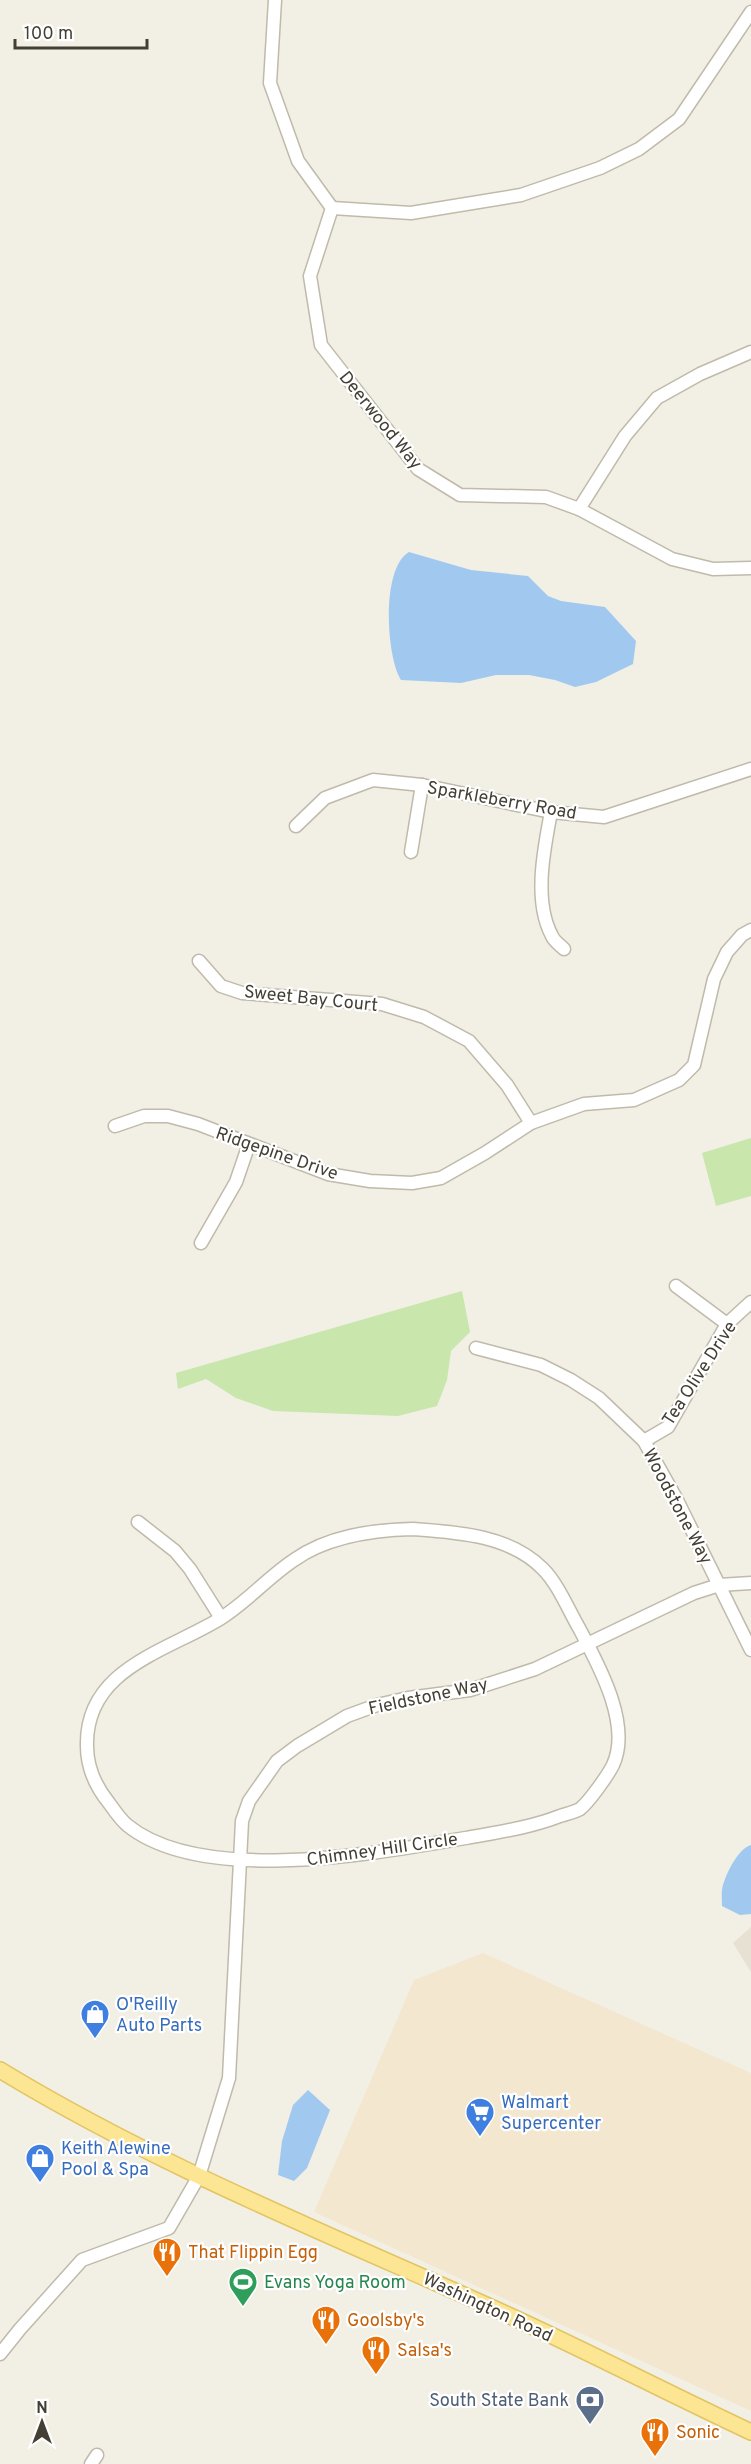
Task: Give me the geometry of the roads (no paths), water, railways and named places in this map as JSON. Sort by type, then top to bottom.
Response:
[{"type":"main road","name":"Washington Road","points":[[0,2070],[64,2109],[199,2176],[524,2322],[751,2432]]},
{"type":"street","points":[[275,0],[270,83],[298,161],[332,208],[411,213],[510,197],[600,168],[629,154],[680,119],[751,12]]},
{"type":"street","name":"Deerwood Way","points":[[332,208],[310,276],[321,345],[417,469],[459,495],[546,497],[579,509],[672,559],[714,569],[751,568]]},
{"type":"street","points":[[579,509],[624,436],[657,398],[700,374],[751,352]]},
{"type":"street","name":"Sparkleberry Road","points":[[296,826],[325,798],[373,780],[422,785],[551,812],[603,817],[751,769]]},
{"type":"street","points":[[411,852],[422,785]]},
{"type":"street","points":[[551,812],[542,864],[544,911],[552,937],[564,949]]},
{"type":"street","name":"Ridgepine Drive","points":[[115,1126],[144,1116],[168,1116],[198,1124],[328,1174],[370,1181],[412,1183],[441,1178],[531,1123],[584,1104],[634,1100],[679,1080],[694,1065],[714,980],[727,952],[742,935],[751,930]]},
{"type":"street","name":"Sweet Bay Court","points":[[199,961],[221,986],[242,993],[382,1004],[424,1017],[469,1041],[507,1085],[531,1123]]},
{"type":"street","points":[[201,1243],[236,1182],[249,1144]]},
{"type":"street","points":[[676,1286],[727,1324]]},
{"type":"street","name":"Tea Olive Drive","points":[[644,1441],[668,1427],[727,1324],[751,1302]]},
{"type":"street","name":"Woodstone Way","points":[[476,1348],[541,1365],[571,1380],[599,1398],[644,1441],[751,1650]]},
{"type":"street","points":[[138,1522],[175,1551],[190,1569],[221,1618]]},
{"type":"street","name":"Chimney Hill Circle","points":[[383,1530],[434,1530],[469,1534],[495,1541],[519,1551],[543,1569],[588,1644],[615,1705],[618,1734],[614,1763],[579,1809],[534,1826],[355,1856],[304,1861],[203,1855],[176,1848],[146,1836],[126,1824],[100,1792],[87,1755],[90,1714],[104,1689],[128,1668],[221,1618],[296,1558],[336,1539],[383,1530]]},
{"type":"street","name":"Fieldstone Way","points":[[0,2354],[82,2260],[169,2228],[199,2176],[229,2078],[242,1821],[249,1801],[277,1761],[297,1746],[347,1716],[377,1705],[408,1698],[470,1690],[535,1669],[694,1593],[719,1585],[751,1582]]},
{"type":"water","points":[[409,552],[471,570],[528,576],[548,596],[561,601],[605,607],[636,641],[633,664],[596,682],[575,687],[529,675],[496,675],[461,683],[401,680],[392,652],[390,593],[400,561]]},
{"type":"water","points":[[751,1845],[751,1914],[740,1915],[722,1906],[722,1887],[734,1862],[746,1847]]},
{"type":"water","points":[[308,2090],[330,2110],[307,2168],[294,2181],[278,2175],[282,2141],[293,2105]]},
{"type":"place","name":"O'Reilly Auto Parts","points":[[95,2040]]},
{"type":"place","name":"Walmart Supercenter","points":[[480,2138]]},
{"type":"place","name":"Keith Alewine Pool & Spa","points":[[40,2184]]},
{"type":"place","name":"That Flippin Egg","points":[[167,2278]]},
{"type":"place","name":"Evans Yoga Room","points":[[243,2308]]},
{"type":"place","name":"Goolsby's","points":[[326,2346]]},
{"type":"place","name":"Salsa's","points":[[376,2376]]},
{"type":"place","name":"South State Bank","points":[[590,2426]]},
{"type":"place","name":"Sonic","points":[[655,2458]]}]
